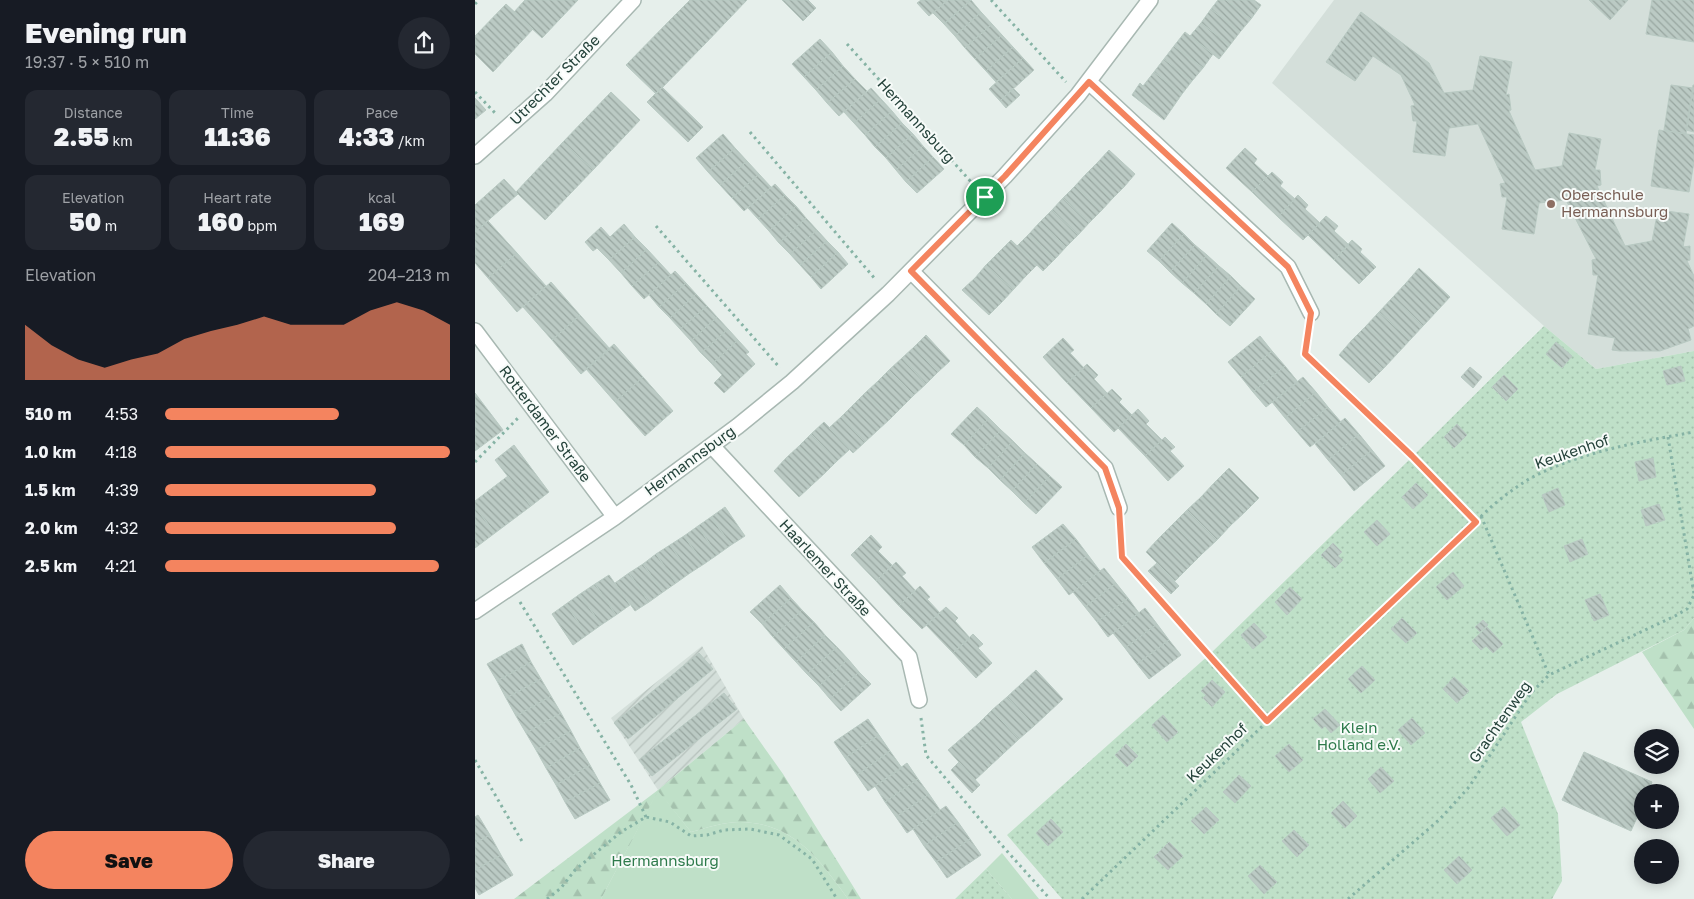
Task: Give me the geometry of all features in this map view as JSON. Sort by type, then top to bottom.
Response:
[{"type":"street","name":"Utrechter Straße","points":[[475,156],[545,94],[633,0]]},
{"type":"street","name":"Hermannsburg","points":[[475,611],[615,517],[712,446],[792,382],[888,294],[985,197],[1089,82],[1150,0]]},
{"type":"street","points":[[1089,82],[1288,267],[1311,313]]},
{"type":"street","points":[[911,271],[1105,468],[1119,508]]},
{"type":"street","name":"Rotterdamer Straße","points":[[475,331],[615,517]]},
{"type":"street","name":"Haarlemer Straße","points":[[712,446],[909,657],[919,700]]},
{"type":"path","points":[[475,4],[479,0]]},
{"type":"path","points":[[991,0],[1078,95]]},
{"type":"path","name":"Hermannsburg","points":[[847,44],[985,197]]},
{"type":"path","points":[[475,92],[509,126]]},
{"type":"path","points":[[750,132],[888,294]]},
{"type":"path","points":[[656,226],[792,382]]},
{"type":"path","points":[[1311,313],[1305,354],[1412,456],[1476,522]]},
{"type":"path","points":[[475,462],[530,404]]},
{"type":"path","name":"Keukenhof","points":[[1082,899],[1481,516],[1509,492],[1529,479],[1594,454],[1694,432]]},
{"type":"path","name":"Grachtenweg","points":[[1348,899],[1440,818],[1469,787],[1531,693],[1549,675],[1687,609],[1694,595],[1668,437]]},
{"type":"path","points":[[1119,508],[1122,557],[1267,721]]},
{"type":"path","points":[[1481,516],[1549,675]]},
{"type":"path","points":[[510,587],[631,785],[647,817]]},
{"type":"path","points":[[919,700],[926,755],[998,841],[1050,899]]},
{"type":"path","points":[[475,760],[523,843]]},
{"type":"path","points":[[547,899],[561,888],[575,870],[621,832],[647,817],[670,822],[691,836],[724,830],[750,829],[779,834],[812,859],[837,899]]},
{"type":"shaded area","name":"Oberschule Hermannsburg","points":[[1334,0],[1694,0],[1694,351],[1596,369],[1544,326],[1272,83]]},
{"type":"shaded area","points":[[702,646],[744,719],[658,790],[611,718]]},
{"type":"green space","name":"Klein Holland e.V.","points":[[1544,326],[1596,369],[1694,351],[1694,618],[1684,630],[1557,694],[1521,722],[1558,814],[1562,881],[1552,899],[1062,899],[1007,835],[1210,654]]},
{"type":"green space","points":[[1694,618],[1694,729],[1642,652],[1684,630]]},
{"type":"green space","points":[[744,719],[783,774],[861,899],[848,899],[815,857],[790,836],[759,824],[740,822],[721,824],[691,832],[658,791],[601,899],[514,899],[658,790]]},
{"type":"green space","name":"Hermannsburg","points":[[658,790],[691,832],[721,824],[740,822],[759,824],[790,836],[815,857],[848,899],[601,899]]},
{"type":"green space","points":[[1002,853],[1039,899],[1012,899],[986,869]]},
{"type":"green space","points":[[986,869],[1012,899],[955,899]]},
{"type":"building","points":[[525,0],[578,0],[542,38],[514,12]]},
{"type":"building","points":[[690,0],[747,0],[704,45],[674,16]]},
{"type":"building","points":[[782,0],[808,0],[816,8],[803,21]]},
{"type":"building","points":[[921,0],[948,0],[929,16],[917,3]]},
{"type":"building","points":[[948,0],[971,0],[944,24],[933,13]]},
{"type":"building","points":[[971,0],[981,12],[955,36],[944,24]]},
{"type":"building","points":[[1218,0],[1226,0],[1251,19],[1240,32],[1211,9]]},
{"type":"building","points":[[1226,0],[1254,0],[1261,5],[1251,19]]},
{"type":"building","points":[[1589,0],[1628,0],[1610,20]]},
{"type":"building","points":[[1652,0],[1694,0],[1694,42],[1646,34]]},
{"type":"building","points":[[506,4],[533,29],[493,72],[475,54],[475,36]]},
{"type":"building","points":[[1211,9],[1240,32],[1230,45],[1201,23]]},
{"type":"building","points":[[981,12],[992,24],[965,48],[955,36]]},
{"type":"building","points":[[1361,12],[1429,63],[1444,93],[1473,90],[1480,56],[1512,62],[1506,95],[1509,94],[1511,110],[1509,111],[1535,170],[1562,166],[1569,133],[1601,139],[1595,170],[1600,170],[1601,185],[1597,186],[1625,246],[1652,241],[1658,210],[1689,214],[1683,247],[1690,246],[1690,260],[1687,261],[1694,276],[1694,326],[1688,329],[1691,340],[1660,351],[1620,351],[1612,350],[1615,338],[1588,334],[1598,275],[1593,275],[1592,260],[1596,259],[1566,200],[1539,203],[1534,234],[1502,229],[1507,197],[1502,197],[1500,184],[1505,183],[1478,124],[1449,128],[1445,156],[1413,152],[1417,121],[1413,121],[1411,106],[1415,105],[1401,75],[1373,56],[1355,81],[1326,62]]},
{"type":"building","points":[[674,16],[704,45],[656,94],[626,65]]},
{"type":"building","points":[[1201,23],[1230,45],[1219,59],[1190,36]]},
{"type":"building","points":[[992,24],[1002,35],[975,59],[965,48]]},
{"type":"building","points":[[1185,32],[1213,54],[1203,68],[1174,46]]},
{"type":"building","points":[[1002,35],[1013,47],[986,71],[975,59]]},
{"type":"building","points":[[820,39],[832,52],[804,77],[792,64]]},
{"type":"building","points":[[1174,46],[1203,68],[1192,81],[1164,59]]},
{"type":"building","points":[[1013,47],[1023,58],[996,82],[986,71]]},
{"type":"building","points":[[832,52],[843,66],[816,90],[804,77]]},
{"type":"building","points":[[1023,58],[1034,70],[1000,101],[989,89]]},
{"type":"building","points":[[1164,59],[1192,81],[1182,94],[1154,72]]},
{"type":"building","points":[[843,66],[855,79],[827,103],[816,90]]},
{"type":"building","points":[[1154,72],[1182,94],[1164,120],[1132,95],[1140,83],[1143,86]]},
{"type":"building","points":[[855,79],[867,91],[839,116],[827,103]]},
{"type":"building","points":[[1671,85],[1693,88],[1686,134],[1664,130]]},
{"type":"building","points":[[1694,85],[1694,132],[1686,130]]},
{"type":"building","points":[[662,87],[703,127],[688,142],[647,102]]},
{"type":"building","points":[[871,88],[881,99],[854,123],[844,112]]},
{"type":"building","points":[[1013,88],[1020,95],[1006,108],[1000,101]]},
{"type":"building","points":[[611,92],[640,120],[593,170],[563,142]]},
{"type":"building","points":[[475,98],[486,110],[475,119]]},
{"type":"building","points":[[881,99],[892,111],[865,135],[854,123]]},
{"type":"building","points":[[892,111],[902,123],[875,147],[865,135]]},
{"type":"building","points":[[902,123],[913,134],[886,158],[875,147]]},
{"type":"building","points":[[1659,130],[1694,135],[1694,162],[1689,192],[1651,186]]},
{"type":"building","points":[[723,134],[735,148],[708,172],[696,158]]},
{"type":"building","points":[[913,134],[923,146],[896,170],[886,158]]},
{"type":"building","points":[[563,142],[593,170],[545,220],[516,192]]},
{"type":"building","points":[[923,146],[933,157],[906,182],[896,170]]},
{"type":"building","points":[[735,148],[747,161],[720,185],[708,172]]},
{"type":"building","points":[[1245,148],[1257,159],[1254,163],[1268,176],[1252,192],[1226,168]]},
{"type":"building","points":[[1109,150],[1135,174],[1124,187],[1098,162]]},
{"type":"building","points":[[933,157],[944,169],[917,193],[906,182]]},
{"type":"building","points":[[747,161],[759,174],[732,198],[720,185]]},
{"type":"building","points":[[1098,162],[1124,187],[1112,199],[1086,174]]},
{"type":"building","points":[[1272,172],[1283,182],[1280,186],[1295,199],[1278,217],[1252,192]]},
{"type":"building","points":[[759,174],[771,187],[744,211],[732,198]]},
{"type":"building","points":[[1086,174],[1112,199],[1101,211],[1075,186]]},
{"type":"building","points":[[504,179],[518,194],[475,232],[475,205]]},
{"type":"building","points":[[775,184],[785,195],[758,219],[748,208]]},
{"type":"building","points":[[1075,186],[1101,211],[1089,223],[1063,198]]},
{"type":"building","points":[[785,195],[796,206],[769,231],[758,219]]},
{"type":"building","points":[[1298,195],[1308,205],[1305,209],[1320,223],[1303,240],[1278,217]]},
{"type":"building","points":[[1063,198],[1089,223],[1078,235],[1052,210]]},
{"type":"building","points":[[796,206],[806,218],[779,243],[769,231]]},
{"type":"building","points":[[1052,210],[1078,235],[1066,247],[1040,222]]},
{"type":"building","points":[[1326,216],[1338,226],[1334,231],[1349,245],[1334,260],[1308,235]]},
{"type":"building","points":[[806,218],[817,230],[790,254],[779,243]]},
{"type":"building","points":[[488,221],[517,253],[488,278],[475,263],[475,232]]},
{"type":"building","points":[[1040,222],[1066,247],[1055,259],[1029,234]]},
{"type":"building","points":[[1172,223],[1184,234],[1159,261],[1147,251]]},
{"type":"building","points":[[624,224],[635,237],[609,260],[597,248],[593,251],[585,242],[601,227],[610,237]]},
{"type":"building","points":[[817,230],[827,241],[800,265],[790,254]]},
{"type":"building","points":[[1029,234],[1055,259],[1043,271],[1017,246]]},
{"type":"building","points":[[1184,234],[1195,245],[1170,272],[1159,261]]},
{"type":"building","points":[[635,237],[647,249],[621,273],[609,260]]},
{"type":"building","points":[[1011,240],[1037,265],[1025,277],[999,252]]},
{"type":"building","points":[[1352,240],[1362,249],[1360,252],[1376,267],[1359,284],[1334,260]]},
{"type":"building","points":[[827,241],[838,252],[811,277],[800,265]]},
{"type":"building","points":[[1195,245],[1207,255],[1182,283],[1170,272]]},
{"type":"building","points":[[647,249],[659,262],[632,286],[621,273]]},
{"type":"building","points":[[838,252],[848,264],[821,289],[811,277]]},
{"type":"building","points":[[999,252],[1025,277],[1013,290],[986,265]]},
{"type":"building","points":[[517,253],[546,286],[517,312],[488,278]]},
{"type":"building","points":[[1207,255],[1219,266],[1194,293],[1182,283]]},
{"type":"building","points":[[659,262],[671,275],[644,299],[632,286]]},
{"type":"building","points":[[986,265],[1013,290],[1001,303],[975,278]]},
{"type":"building","points":[[1219,266],[1231,276],[1206,304],[1194,293]]},
{"type":"building","points":[[1419,268],[1450,297],[1437,311],[1406,283]]},
{"type":"building","points":[[675,271],[686,283],[659,307],[649,295]]},
{"type":"building","points":[[1231,276],[1241,286],[1216,314],[1206,304]]},
{"type":"building","points":[[975,278],[1001,303],[989,315],[962,290]]},
{"type":"building","points":[[551,282],[580,315],[552,340],[523,307]]},
{"type":"building","points":[[686,283],[696,294],[670,318],[659,307]]},
{"type":"building","points":[[1406,283],[1437,311],[1423,326],[1393,297]]},
{"type":"building","points":[[1241,286],[1255,299],[1230,326],[1216,314]]},
{"type":"building","points":[[696,294],[707,306],[680,329],[670,318]]},
{"type":"building","points":[[1393,297],[1423,326],[1410,340],[1379,312]]},
{"type":"building","points":[[707,306],[717,317],[691,341],[680,329]]},
{"type":"building","points":[[1379,312],[1410,340],[1397,354],[1366,326]]},
{"type":"building","points":[[580,315],[610,349],[581,374],[552,340]]},
{"type":"building","points":[[717,317],[728,329],[701,353],[691,341]]},
{"type":"building","points":[[1366,326],[1397,354],[1383,369],[1352,340]]},
{"type":"building","points":[[728,329],[738,340],[712,364],[701,353]]},
{"type":"building","points":[[926,335],[950,361],[938,372],[914,347]]},
{"type":"building","points":[[1260,336],[1272,351],[1241,377],[1228,362]]},
{"type":"building","points":[[1063,338],[1074,350],[1070,353],[1084,368],[1067,383],[1043,357]]},
{"type":"building","points":[[738,340],[749,352],[746,354],[755,364],[724,393],[714,383],[722,375],[712,364]]},
{"type":"building","points":[[1352,340],[1383,369],[1369,383],[1339,355]]},
{"type":"building","points":[[1556,342],[1572,356],[1562,368],[1546,354]]},
{"type":"building","points":[[614,344],[643,377],[615,402],[586,369]]},
{"type":"building","points":[[914,347],[938,372],[926,384],[902,358]]},
{"type":"building","points":[[1272,351],[1285,366],[1253,392],[1241,377]]},
{"type":"building","points":[[902,358],[926,384],[914,395],[889,370]]},
{"type":"building","points":[[1087,364],[1098,375],[1094,379],[1107,393],[1091,408],[1067,383]]},
{"type":"building","points":[[1285,366],[1298,382],[1266,407],[1253,392]]},
{"type":"building","points":[[1681,366],[1685,381],[1667,385],[1663,371]]},
{"type":"building","points":[[1470,367],[1482,377],[1473,388],[1461,377]]},
{"type":"building","points":[[889,370],[914,395],[902,407],[877,382]]},
{"type":"building","points":[[1504,375],[1518,389],[1506,401],[1492,387]]},
{"type":"building","points":[[643,377],[673,411],[645,436],[615,402]]},
{"type":"building","points":[[1303,377],[1316,392],[1285,418],[1272,402]]},
{"type":"building","points":[[877,382],[902,407],[890,419],[865,393]]},
{"type":"building","points":[[1112,389],[1122,399],[1119,402],[1132,415],[1114,432],[1091,408]]},
{"type":"building","points":[[1316,392],[1328,407],[1297,432],[1285,418]]},
{"type":"building","points":[[475,393],[503,430],[475,451]]},
{"type":"building","points":[[865,393],[890,419],[878,430],[853,405]]},
{"type":"building","points":[[853,405],[878,430],[865,442],[841,417]]},
{"type":"building","points":[[977,407],[989,418],[964,445],[951,434]]},
{"type":"building","points":[[1328,407],[1341,422],[1310,447],[1297,432]]},
{"type":"building","points":[[1138,409],[1149,421],[1146,424],[1162,440],[1145,456],[1118,428]]},
{"type":"building","points":[[841,417],[865,442],[853,453],[829,428]]},
{"type":"building","points":[[989,418],[1001,430],[975,457],[964,445]]},
{"type":"building","points":[[1345,418],[1359,434],[1328,460],[1315,444]]},
{"type":"building","points":[[824,422],[850,449],[837,461],[811,434]]},
{"type":"building","points":[[1457,424],[1467,435],[1454,448],[1444,437]]},
{"type":"building","points":[[1001,430],[1013,441],[988,468],[975,457]]},
{"type":"building","points":[[811,434],[837,461],[825,473],[799,446]]},
{"type":"building","points":[[1359,434],[1372,450],[1341,475],[1328,460]]},
{"type":"building","points":[[1165,437],[1175,447],[1170,451],[1184,466],[1168,481],[1145,456]]},
{"type":"building","points":[[1013,441],[1025,453],[1000,480],[988,468]]},
{"type":"building","points":[[514,445],[549,492],[531,506],[495,460]]},
{"type":"building","points":[[799,446],[825,473],[812,485],[786,458]]},
{"type":"building","points":[[1372,450],[1385,466],[1354,491],[1341,475]]},
{"type":"building","points":[[1025,453],[1037,464],[1012,491],[1000,480]]},
{"type":"building","points":[[786,458],[812,485],[799,497],[774,471]]},
{"type":"building","points":[[1653,458],[1656,477],[1639,481],[1635,462]]},
{"type":"building","points":[[1037,464],[1050,476],[1024,503],[1012,491]]},
{"type":"building","points":[[1229,468],[1259,498],[1245,512],[1215,482]]},
{"type":"building","points":[[508,476],[531,506],[495,533],[475,507],[475,501]]},
{"type":"building","points":[[1050,476],[1062,487],[1036,514],[1024,503]]},
{"type":"building","points":[[1215,482],[1245,512],[1231,525],[1201,497]]},
{"type":"building","points":[[1416,483],[1428,495],[1413,509],[1402,497]]},
{"type":"building","points":[[1558,488],[1565,505],[1549,512],[1542,495]]},
{"type":"building","points":[[1201,497],[1231,525],[1217,540],[1187,510]]},
{"type":"building","points":[[1659,504],[1665,520],[1646,526],[1641,510]]},
{"type":"building","points":[[475,507],[495,533],[475,548]]},
{"type":"building","points":[[725,507],[745,536],[731,545],[711,517]]},
{"type":"building","points":[[1187,510],[1217,540],[1203,553],[1173,524]]},
{"type":"building","points":[[711,517],[731,545],[717,555],[698,526]]},
{"type":"building","points":[[1377,520],[1390,534],[1377,546],[1364,532]]},
{"type":"building","points":[[1063,524],[1076,539],[1044,563],[1032,547]]},
{"type":"building","points":[[1173,524],[1203,553],[1189,567],[1159,538]]},
{"type":"building","points":[[698,526],[717,555],[704,564],[684,536]]},
{"type":"building","points":[[871,535],[882,547],[878,551],[892,565],[876,581],[851,555]]},
{"type":"building","points":[[684,536],[704,564],[690,573],[670,545]]},
{"type":"building","points":[[1159,538],[1189,567],[1175,581],[1146,552]]},
{"type":"building","points":[[1076,539],[1088,555],[1057,579],[1044,563]]},
{"type":"building","points":[[1582,539],[1588,554],[1570,562],[1564,546]]},
{"type":"building","points":[[1333,543],[1342,552],[1338,556],[1343,560],[1335,568],[1321,555]]},
{"type":"building","points":[[670,545],[690,573],[676,583],[656,554]]},
{"type":"building","points":[[656,554],[676,583],[663,592],[643,564]]},
{"type":"building","points":[[1088,555],[1100,571],[1069,595],[1057,579]]},
{"type":"building","points":[[896,562],[906,573],[902,576],[915,590],[899,606],[876,581]]},
{"type":"building","points":[[1157,563],[1179,586],[1171,594],[1148,571]]},
{"type":"building","points":[[643,564],[663,592],[649,602],[629,573]]},
{"type":"building","points":[[1104,568],[1116,583],[1085,607],[1073,592]]},
{"type":"building","points":[[1453,572],[1464,586],[1447,600],[1436,587]]},
{"type":"building","points":[[629,573],[649,602],[635,611],[615,583]]},
{"type":"building","points":[[609,575],[630,605],[616,615],[595,584]]},
{"type":"building","points":[[1116,583],[1128,598],[1097,622],[1085,607]]},
{"type":"building","points":[[595,584],[616,615],[601,625],[580,594]]},
{"type":"building","points":[[780,585],[791,598],[762,624],[750,612]]},
{"type":"building","points":[[920,586],[930,597],[927,599],[940,613],[922,629],[899,606]]},
{"type":"building","points":[[1290,587],[1302,599],[1287,615],[1275,602]]},
{"type":"building","points":[[580,594],[601,625],[587,635],[566,604]]},
{"type":"building","points":[[1600,594],[1609,615],[1594,621],[1585,600]]},
{"type":"building","points":[[791,598],[802,610],[773,637],[762,624]]},
{"type":"building","points":[[1128,598],[1139,613],[1108,637],[1097,622]]},
{"type":"building","points":[[566,604],[587,635],[573,645],[552,614]]},
{"type":"building","points":[[946,607],[958,618],[955,621],[970,638],[953,653],[926,625]]},
{"type":"building","points":[[1145,608],[1157,624],[1125,648],[1113,633]]},
{"type":"building","points":[[802,610],[814,622],[784,649],[773,637]]},
{"type":"building","points":[[1402,618],[1417,633],[1406,643],[1391,629]]},
{"type":"building","points":[[1483,620],[1488,625],[1480,632],[1475,627]]},
{"type":"building","points":[[814,622],[825,635],[796,662],[784,649]]},
{"type":"building","points":[[1254,623],[1267,637],[1253,649],[1241,635]]},
{"type":"building","points":[[1157,624],[1169,640],[1137,664],[1125,648]]},
{"type":"building","points":[[1487,627],[1503,644],[1493,653],[1486,646],[1481,650],[1472,641]]},
{"type":"building","points":[[973,634],[983,644],[978,648],[992,663],[976,678],[953,653]]},
{"type":"building","points":[[825,635],[837,647],[807,674],[796,662]]},
{"type":"building","points":[[1169,640],[1181,655],[1149,679],[1137,664]]},
{"type":"building","points":[[522,644],[531,662],[497,681],[487,664]]},
{"type":"building","points":[[837,647],[848,659],[819,686],[807,674]]},
{"type":"building","points":[[699,653],[713,669],[628,739],[614,723]]},
{"type":"building","points":[[848,659],[859,672],[830,699],[819,686]]},
{"type":"building","points":[[531,662],[541,679],[506,698],[497,681]]},
{"type":"building","points":[[1362,666],[1375,680],[1361,693],[1348,679]]},
{"type":"building","points":[[1036,670],[1063,699],[1048,713],[1021,684]]},
{"type":"building","points":[[859,672],[871,684],[841,711],[830,699]]},
{"type":"building","points":[[1454,677],[1469,691],[1457,703],[1443,689]]},
{"type":"building","points":[[541,679],[551,696],[516,716],[506,698]]},
{"type":"building","points":[[1212,680],[1225,692],[1212,707],[1203,698],[1206,695],[1201,691]]},
{"type":"building","points":[[1021,684],[1048,713],[1034,726],[1007,697]]},
{"type":"building","points":[[724,693],[737,709],[652,776],[639,760]]},
{"type":"building","points":[[551,696],[561,713],[526,733],[516,716]]},
{"type":"building","points":[[1007,697],[1034,726],[1019,739],[992,710]]},
{"type":"building","points":[[1325,709],[1340,725],[1331,733],[1325,726],[1322,729],[1313,719]]},
{"type":"building","points":[[992,710],[1019,739],[1004,753],[978,724]]},
{"type":"building","points":[[561,713],[571,731],[536,750],[526,733]]},
{"type":"building","points":[[1163,715],[1178,732],[1167,742],[1152,725]]},
{"type":"building","points":[[1412,718],[1425,733],[1411,745],[1398,730]]},
{"type":"building","points":[[868,719],[879,735],[845,758],[834,742]]},
{"type":"building","points":[[978,724],[1004,753],[990,766],[963,737]]},
{"type":"building","points":[[571,731],[580,748],[546,768],[536,750]]},
{"type":"building","points":[[879,735],[890,751],[857,775],[845,758]]},
{"type":"building","points":[[963,737],[990,766],[975,780],[948,750]]},
{"type":"building","points":[[1126,744],[1138,756],[1127,767],[1115,755]]},
{"type":"building","points":[[1289,744],[1303,760],[1289,772],[1275,756]]},
{"type":"building","points":[[580,748],[590,765],[556,785],[546,768]]},
{"type":"building","points":[[890,751],[902,768],[868,791],[857,775]]},
{"type":"building","points":[[1584,752],[1652,782],[1651,784],[1634,784],[1634,824],[1631,831],[1562,800]]},
{"type":"building","points":[[959,762],[980,785],[972,793],[951,770]]},
{"type":"building","points":[[907,763],[918,779],[885,802],[875,786]]},
{"type":"building","points":[[590,765],[600,783],[565,802],[556,785]]},
{"type":"building","points":[[1381,767],[1394,781],[1380,793],[1368,779]]},
{"type":"building","points":[[1239,775],[1251,786],[1235,803],[1223,792]]},
{"type":"building","points":[[918,779],[929,794],[896,817],[885,802]]},
{"type":"building","points":[[600,783],[610,800],[575,819],[565,802]]},
{"type":"building","points":[[929,794],[940,810],[907,833],[896,817]]},
{"type":"building","points":[[1343,801],[1357,816],[1345,828],[1331,813]]},
{"type":"building","points":[[946,806],[958,822],[924,846],[913,829]]},
{"type":"building","points":[[1206,807],[1219,820],[1204,834],[1191,821]]},
{"type":"building","points":[[1504,807],[1520,825],[1507,836],[1491,818]]},
{"type":"building","points":[[478,815],[490,835],[475,843],[475,817]]},
{"type":"building","points":[[1051,819],[1063,832],[1048,846],[1036,833]]},
{"type":"building","points":[[958,822],[970,839],[936,862],[924,846]]},
{"type":"building","points":[[1294,830],[1309,845],[1297,857],[1282,841]]},
{"type":"building","points":[[490,835],[501,855],[475,870],[475,843]]},
{"type":"building","points":[[970,839],[981,855],[947,878],[936,862]]},
{"type":"building","points":[[1169,842],[1183,856],[1168,870],[1154,857]]},
{"type":"building","points":[[501,855],[513,875],[479,895],[475,888],[475,870]]},
{"type":"building","points":[[1459,856],[1472,870],[1457,884],[1444,870]]},
{"type":"building","points":[[1260,865],[1277,882],[1264,894],[1248,876]]},
{"type":"place","name":"Oberschule Hermannsburg","points":[[1551,204]]},
{"type":"route","points":[[1089,82],[1288,267],[1311,313],[1305,354],[1412,456],[1476,522],[1267,721],[1122,557],[1119,508],[1105,468],[911,271],[985,197],[1089,82]]}]
